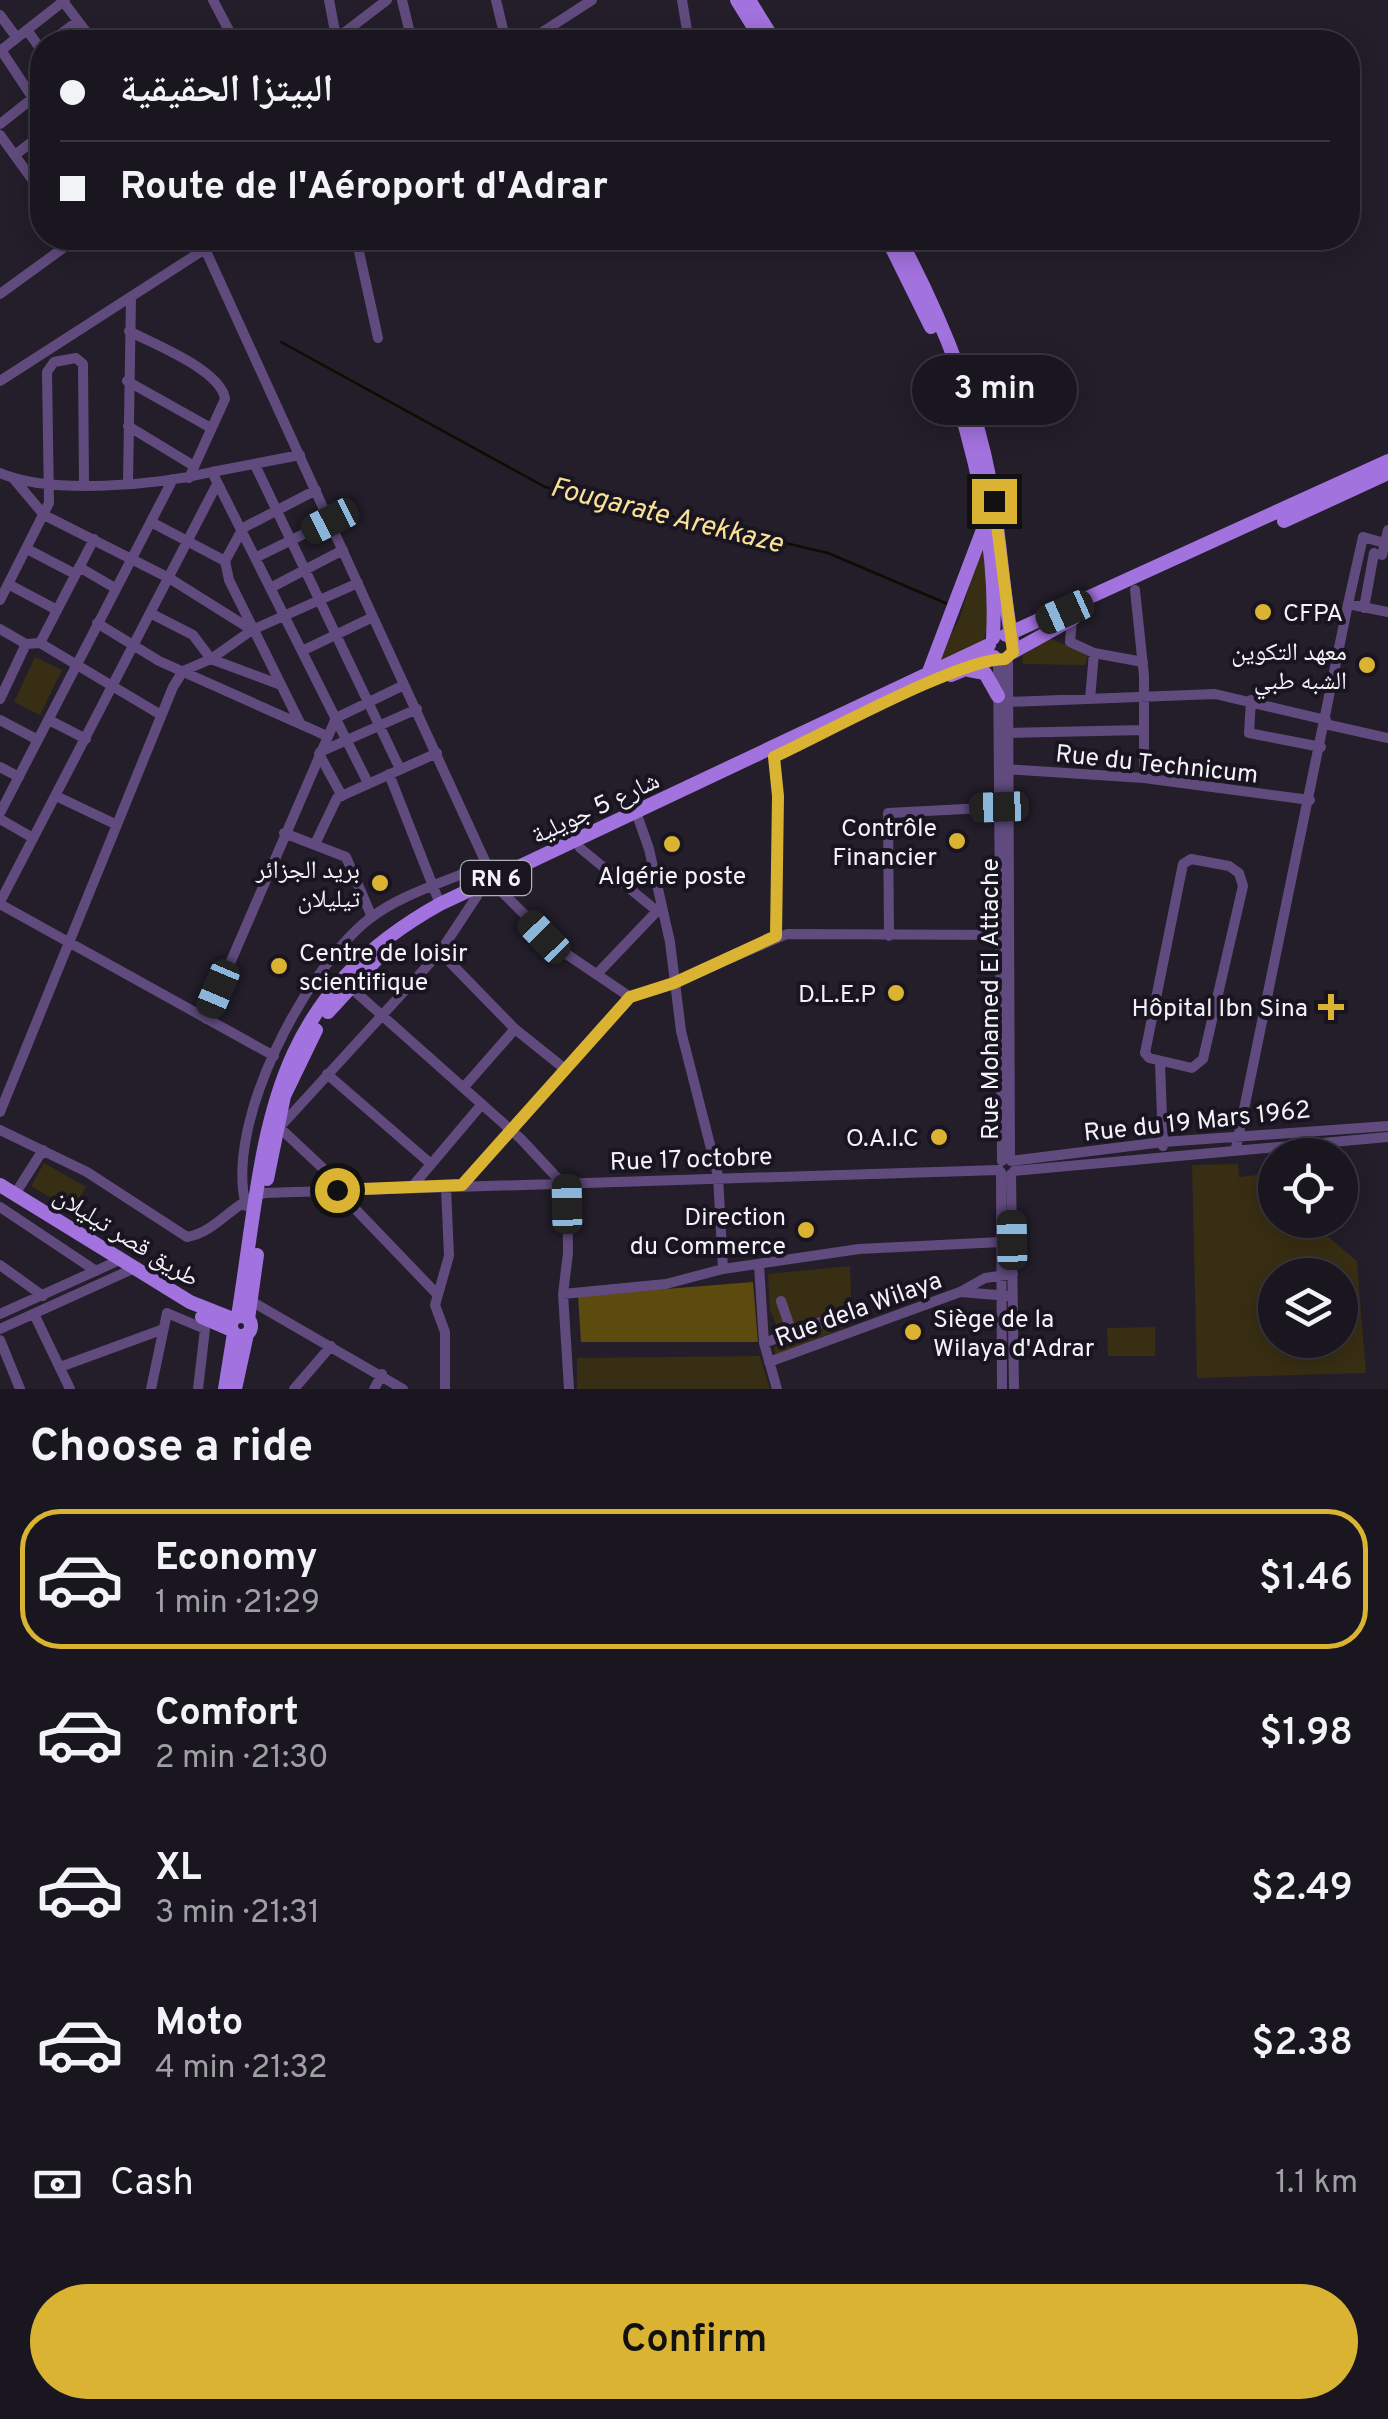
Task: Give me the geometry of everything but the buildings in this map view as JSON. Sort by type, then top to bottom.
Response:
[{"type":"main road","points":[[737,0],[756,30]]},
{"type":"main road","points":[[749,0],[768,30]]},
{"type":"main road","points":[[893,250],[924,310],[984,481]]},
{"type":"main road","points":[[905,250],[926,289],[958,372],[1009,610],[1003,647]]},
{"type":"main road","name":"RN 6","points":[[1003,647],[1034,626],[1388,461]]},
{"type":"main road","name":"RN 6","points":[[1003,647],[1388,473]]},
{"type":"main road","points":[[991,523],[993,588],[1003,647]]},
{"type":"main road","points":[[927,677],[991,523]]},
{"type":"main road","points":[[1009,610],[1018,624],[1034,626]]},
{"type":"main road","name":"شارع 5 جويلية","points":[[235,1389],[239,1325],[268,1117],[296,1044],[360,961],[391,934],[492,877],[774,757],[812,735],[964,670],[1003,647]]},
{"type":"main road","name":"شارع 5 جويلية","points":[[225,1389],[239,1325],[251,1301],[255,1196],[284,1096],[306,1046],[350,986],[393,944],[477,896],[492,877],[580,848],[638,816],[927,677],[1003,647]]},
{"type":"main road","points":[[964,670],[985,673],[1002,699]]},
{"type":"main road","name":"طريق قصر تيليلان","points":[[0,1185],[8,1195],[126,1265],[239,1325]]},
{"type":"street","points":[[213,0],[229,30]]},
{"type":"street","points":[[329,0],[333,30]]},
{"type":"street","points":[[349,30],[387,0]]},
{"type":"street","points":[[402,0],[409,30]]},
{"type":"street","points":[[496,0],[503,30]]},
{"type":"street","points":[[546,30],[592,0]]},
{"type":"street","points":[[682,0],[687,30]]},
{"type":"street","points":[[30,94],[0,51],[63,1],[85,30]]},
{"type":"street","points":[[0,15],[17,38]]},
{"type":"street","points":[[66,30],[78,21]]},
{"type":"street","points":[[0,79],[13,70]]},
{"type":"street","points":[[0,124],[30,100]]},
{"type":"street","points":[[0,135],[30,174]]},
{"type":"street","points":[[15,155],[30,143]]},
{"type":"street","points":[[0,294],[60,250]]},
{"type":"street","points":[[0,381],[130,297],[193,250]]},
{"type":"street","points":[[205,250],[492,877],[544,937],[630,997]]},
{"type":"street","points":[[359,250],[378,338]]},
{"type":"street","points":[[128,483],[130,297]]},
{"type":"street","points":[[129,330],[220,382],[224,399],[189,478]]},
{"type":"street","points":[[0,600],[44,515],[50,482],[47,372],[54,362],[76,358],[83,364],[84,482]]},
{"type":"street","points":[[127,381],[211,428]]},
{"type":"street","points":[[128,426],[194,466]]},
{"type":"street","points":[[0,473],[50,482],[215,478],[300,455]]},
{"type":"street","points":[[256,465],[380,726],[440,904]]},
{"type":"street","points":[[13,478],[44,515],[169,578],[252,629]]},
{"type":"street","points":[[215,478],[368,783]]},
{"type":"street","points":[[215,478],[169,578],[0,903],[274,1056]]},
{"type":"street","points":[[34,838],[0,816],[173,480]]},
{"type":"street","points":[[300,724],[229,580],[225,561],[243,528],[316,490]]},
{"type":"street","points":[[257,556],[330,521]]},
{"type":"street","points":[[151,522],[225,561]]},
{"type":"street","points":[[1364,608],[1388,530]]},
{"type":"street","points":[[40,643],[94,540]]},
{"type":"street","points":[[27,548],[115,588]]},
{"type":"street","points":[[1236,1142],[1310,800],[1359,548],[1384,551]]},
{"type":"street","points":[[272,586],[343,550]]},
{"type":"street","points":[[0,1112],[115,824],[183,671],[211,659],[252,629],[288,617],[358,583]]},
{"type":"street","points":[[8,584],[57,610]]},
{"type":"street","points":[[1135,590],[1144,700],[1144,778]]},
{"type":"street","points":[[1348,604],[1388,612]]},
{"type":"street","points":[[150,613],[193,636],[211,659],[281,685]]},
{"type":"street","points":[[304,650],[373,617]]},
{"type":"street","points":[[1072,619],[1070,642],[1094,653],[1142,662]]},
{"type":"street","points":[[97,623],[183,671],[327,736]]},
{"type":"street","points":[[0,629],[26,644],[40,643],[161,714]]},
{"type":"street","points":[[0,699],[26,644]]},
{"type":"street","name":"Rue Mohamed El Attache","points":[[1002,1389],[1008,1275],[1003,647]]},
{"type":"street","points":[[1090,699],[1094,653]]},
{"type":"street","points":[[206,1019],[336,718],[404,685]]},
{"type":"street","points":[[1002,699],[1144,700],[1192,694],[1251,700],[1388,738]]},
{"type":"street","name":"Rue Mohamed El Attache","points":[[1002,699],[1008,734],[1003,769]]},
{"type":"street","points":[[1251,700],[1249,733],[1320,747]]},
{"type":"street","points":[[320,753],[417,709]]},
{"type":"street","points":[[0,720],[38,740]]},
{"type":"street","points":[[49,720],[86,739]]},
{"type":"street","points":[[1008,734],[1144,730]]},
{"type":"street","points":[[320,753],[342,796]]},
{"type":"street","points":[[315,844],[334,801],[436,753]]},
{"type":"street","points":[[774,757],[778,796],[776,936]]},
{"type":"street","points":[[0,767],[19,777]]},
{"type":"street","name":"Rue du Technicum","points":[[1003,769],[1144,778],[1310,800]]},
{"type":"street","points":[[56,796],[115,824]]},
{"type":"street","points":[[889,936],[888,812],[1004,807]]},
{"type":"street","points":[[638,816],[681,1031],[718,1176],[723,1269]]},
{"type":"street","points":[[284,833],[346,857],[372,917]]},
{"type":"street","points":[[580,848],[659,908]]},
{"type":"street","points":[[1190,859],[1229,866],[1239,873],[1243,886],[1202,1059],[1192,1068],[1160,1062],[1145,1053],[1183,864],[1190,859]]},
{"type":"street","points":[[0,1130],[87,1172],[187,1236],[202,1232],[255,1196],[250,1127],[294,1011],[323,966],[372,917],[436,886],[492,877]]},
{"type":"street","points":[[445,1389],[445,1332],[435,1292],[341,1190],[277,1130],[440,952],[477,896]]},
{"type":"street","points":[[598,973],[659,908]]},
{"type":"street","points":[[462,1185],[630,997],[674,983],[776,936],[1005,935]]},
{"type":"street","points":[[440,952],[515,1029],[565,1069]]},
{"type":"street","points":[[350,986],[564,1183],[568,1253],[563,1294],[568,1389]]},
{"type":"street","points":[[464,1087],[515,1029]]},
{"type":"street","points":[[1160,1062],[1164,1156]]},
{"type":"street","points":[[327,1074],[431,1164]]},
{"type":"street","points":[[411,1188],[482,1104]]},
{"type":"street","name":"Rue du 19 Mars 1962","points":[[1007,1167],[1137,1159],[1236,1142],[1388,1126]]},
{"type":"street","name":"Rue du 19 Mars 1962","points":[[1007,1167],[1163,1142],[1388,1138]]},
{"type":"street","points":[[1136,1145],[1137,1159]]},
{"type":"street","points":[[8,1195],[43,1150]]},
{"type":"street","name":"Rue 17 octobre","points":[[255,1196],[462,1185],[1007,1167]]},
{"type":"street","points":[[435,1292],[448,1256],[446,1186]]},
{"type":"street","points":[[0,1206],[96,1271]]},
{"type":"street","name":"Rue Mohamed El Attache","points":[[1006,1206],[1001,1242],[1008,1275]]},
{"type":"street","points":[[563,1294],[666,1284],[723,1269],[859,1248],[1001,1242]]},
{"type":"street","points":[[0,1265],[42,1294],[50,1308]]},
{"type":"street","points":[[0,1314],[96,1271],[126,1265]]},
{"type":"street","points":[[0,1329],[50,1308],[126,1265]]},
{"type":"street","points":[[759,1265],[764,1343],[777,1389]]},
{"type":"street","name":"Rue dela Wilaya","points":[[769,1362],[960,1292],[986,1278],[1008,1275]]},
{"type":"street","name":"Rue dela Wilaya","points":[[960,1292],[1007,1296]]},
{"type":"street","name":"Rue Mohamed El Attache","points":[[1007,1296],[1014,1389]]},
{"type":"street","points":[[251,1301],[403,1389]]},
{"type":"street","points":[[782,1301],[792,1333]]},
{"type":"street","points":[[151,1389],[166,1312],[205,1330],[198,1389]]},
{"type":"street","points":[[764,1343],[846,1313]]},
{"type":"street","points":[[34,1314],[70,1389]]},
{"type":"street","points":[[60,1367],[161,1330]]},
{"type":"street","points":[[0,1340],[17,1388]]},
{"type":"street","points":[[294,1389],[331,1346]]},
{"type":"street","points":[[374,1389],[382,1374]]},
{"type":"shaded area","points":[[984,536],[989,617],[984,640],[933,671],[960,617]]},
{"type":"shaded area","points":[[1047,637],[1088,655],[1085,665],[1023,664],[1022,656]]},
{"type":"shaded area","points":[[35,657],[62,670],[40,715],[14,702]]},
{"type":"shaded area","points":[[44,1163],[86,1187],[72,1210],[31,1186]]},
{"type":"shaded area","points":[[1238,1164],[1239,1177],[1258,1175],[1258,1238],[1330,1238],[1353,1258],[1258,1258],[1258,1358],[1358,1358],[1358,1273],[1366,1373],[1197,1378],[1192,1165]]},
{"type":"shaded area","points":[[850,1266],[852,1324],[775,1357],[774,1348],[783,1338],[770,1311],[768,1274]]},
{"type":"shaded area","points":[[753,1282],[758,1342],[581,1342],[578,1296]]},
{"type":"shaded area","points":[[1155,1327],[1155,1356],[1108,1356],[1107,1328]]},
{"type":"shaded area","points":[[760,1356],[770,1389],[577,1389],[577,1358]]},
{"type":"waterway","name":"Fougarate Arekkaze","points":[[281,342],[545,487],[828,553],[950,605]]},
{"type":"place","name":"CFPA","points":[[1263,612]]},
{"type":"place","name":"معهد التكوين الشبه طبي","points":[[1367,665]]},
{"type":"place","name":"Contrôle Financier","points":[[957,841]]},
{"type":"place","name":"Algérie poste","points":[[672,844]]},
{"type":"place","name":"بريد الجزائر تيليلان","points":[[380,883]]},
{"type":"place","name":"Centre de loisir scientifique","points":[[279,966]]},
{"type":"place","name":"D.L.E.P","points":[[896,993]]},
{"type":"place","name":"Hôpital Ibn Sina","points":[[1331,1007]]},
{"type":"place","name":"O.A.I.C","points":[[939,1137]]},
{"type":"place","name":"Direction du Commerce","points":[[806,1230]]},
{"type":"place","name":"Siège de la Wilaya d'Adrar","points":[[913,1332]]},
{"type":"route","points":[[337,1190],[462,1185],[630,997],[674,983],[776,936],[778,796],[774,757],[936,681],[994,658],[1005,659],[1013,652],[994,501]]}]
